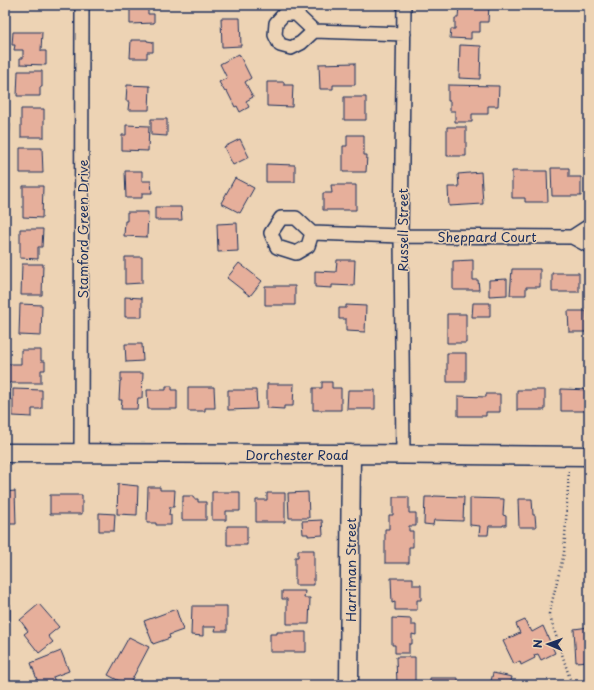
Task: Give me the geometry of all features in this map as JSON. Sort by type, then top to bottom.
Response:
[{"type":"main road","name":"Dorchester Road","points":[[5,453],[589,456]]},
{"type":"main road","name":"Harriman Street","points":[[349,685],[351,454]]},
{"type":"street","name":"Stamford Green Drive","points":[[82,5],[82,453]]},
{"type":"street","name":"Russell Street","points":[[403,455],[401,236],[404,5]]},
{"type":"street","points":[[314,31],[404,34]]},
{"type":"street","points":[[572,237],[589,226]]},
{"type":"street","name":"Sheppard Court","points":[[312,233],[401,236],[572,237],[589,246]]},
{"type":"path","points":[[570,456],[564,553],[549,614],[572,685]]},
{"type":"building","points":[[130,5],[148,5],[148,14],[154,14],[154,23],[130,24]]},
{"type":"building","points":[[459,5],[489,5],[488,22],[480,22],[480,32],[471,32],[471,39],[450,38],[451,29],[455,29],[455,18],[458,18]]},
{"type":"building","points":[[221,18],[240,18],[241,46],[222,47]]},
{"type":"building","points":[[13,32],[42,32],[41,51],[46,51],[46,65],[20,64],[20,58],[23,58],[23,50],[14,50],[15,45],[12,45]]},
{"type":"building","points":[[131,40],[147,40],[153,42],[153,52],[147,52],[147,58],[130,58]]},
{"type":"building","points":[[460,45],[481,46],[480,79],[459,78]]},
{"type":"building","points":[[239,54],[251,78],[245,82],[253,97],[246,101],[249,107],[240,112],[237,106],[235,107],[227,91],[225,92],[219,82],[227,78],[220,64]]},
{"type":"building","points":[[355,63],[355,85],[333,85],[333,89],[320,89],[319,64]]},
{"type":"building","points":[[18,71],[42,71],[42,87],[40,87],[40,96],[17,96]]},
{"type":"building","points":[[267,82],[284,82],[284,85],[293,85],[292,107],[267,106]]},
{"type":"building","points":[[127,85],[150,86],[149,110],[128,110],[129,101],[126,101]]},
{"type":"building","points":[[448,85],[499,86],[498,106],[488,106],[488,114],[472,114],[472,122],[455,122],[455,111],[450,111],[450,101],[448,101]]},
{"type":"building","points":[[344,97],[366,97],[366,120],[344,120]]},
{"type":"building","points":[[21,109],[44,109],[44,137],[21,137]]},
{"type":"building","points":[[151,119],[167,119],[167,136],[151,135]]},
{"type":"building","points":[[5,123],[10,124],[9,143],[5,143]]},
{"type":"building","points":[[126,125],[149,126],[148,151],[122,150],[122,135],[126,135]]},
{"type":"building","points":[[447,127],[466,127],[466,156],[447,156]]},
{"type":"building","points":[[347,135],[364,135],[364,155],[367,155],[366,172],[343,172],[343,146],[347,146]]},
{"type":"building","points":[[240,139],[249,157],[233,165],[224,147]]},
{"type":"building","points":[[20,148],[42,148],[43,173],[20,173]]},
{"type":"building","points":[[266,164],[295,165],[295,182],[266,182]]},
{"type":"building","points":[[551,168],[569,168],[569,177],[581,177],[581,196],[552,196]]},
{"type":"building","points":[[125,171],[142,171],[142,181],[151,181],[152,193],[142,193],[142,198],[126,198]]},
{"type":"building","points":[[512,171],[547,171],[548,202],[525,202],[525,198],[512,198]]},
{"type":"building","points":[[481,172],[483,204],[449,206],[448,187],[459,187],[458,174]]},
{"type":"building","points":[[235,178],[254,188],[240,213],[221,203]]},
{"type":"building","points":[[331,185],[356,185],[356,210],[323,210],[323,193],[332,193]]},
{"type":"building","points":[[23,186],[43,186],[42,218],[23,217]]},
{"type":"building","points":[[155,207],[181,207],[182,220],[155,220]]},
{"type":"building","points":[[127,212],[148,212],[147,237],[124,236]]},
{"type":"building","points":[[237,223],[238,251],[218,252],[217,224]]},
{"type":"building","points":[[20,229],[43,229],[42,247],[38,247],[38,259],[20,258]]},
{"type":"building","points":[[125,257],[142,257],[142,283],[125,284]]},
{"type":"building","points":[[337,260],[355,260],[354,286],[332,285],[332,288],[315,287],[315,271],[336,272]]},
{"type":"building","points":[[473,260],[473,280],[478,280],[479,290],[453,290],[453,261]]},
{"type":"building","points":[[239,263],[262,281],[250,296],[227,278]]},
{"type":"building","points":[[22,264],[43,264],[42,295],[21,295]]},
{"type":"building","points":[[512,269],[540,269],[540,287],[526,287],[526,295],[510,295]]},
{"type":"building","points":[[552,273],[579,273],[579,292],[552,292]]},
{"type":"building","points":[[507,279],[507,295],[489,296],[489,280]]},
{"type":"building","points":[[265,286],[295,286],[295,305],[265,305]]},
{"type":"building","points":[[125,297],[142,298],[142,317],[125,317]]},
{"type":"building","points":[[473,303],[490,303],[490,317],[472,317]]},
{"type":"building","points":[[20,304],[42,305],[41,336],[19,335]]},
{"type":"building","points":[[346,305],[366,306],[365,332],[346,331],[346,319],[339,319],[339,308],[346,308]]},
{"type":"building","points":[[568,311],[586,311],[587,332],[569,332]]},
{"type":"building","points":[[447,314],[466,314],[466,343],[447,343]]},
{"type":"building","points":[[125,344],[142,344],[143,361],[126,362]]},
{"type":"building","points":[[21,350],[41,350],[41,361],[45,361],[45,370],[41,370],[41,383],[5,383],[5,364],[21,364]]},
{"type":"building","points":[[447,353],[466,353],[466,382],[447,382]]},
{"type":"building","points":[[121,373],[143,373],[142,398],[138,398],[137,409],[121,409],[122,400],[119,400]]},
{"type":"building","points":[[322,382],[332,382],[332,388],[341,388],[341,410],[313,410],[313,388],[322,388]]},
{"type":"building","points":[[267,384],[294,384],[293,406],[284,406],[284,409],[267,408]]},
{"type":"building","points":[[166,386],[172,386],[172,390],[177,390],[177,409],[148,409],[147,390],[166,390]]},
{"type":"building","points":[[188,387],[214,387],[215,408],[205,408],[205,411],[188,411]]},
{"type":"building","points":[[13,389],[42,390],[42,409],[32,409],[32,417],[13,416]]},
{"type":"building","points":[[561,389],[589,390],[589,411],[561,411]]},
{"type":"building","points":[[5,390],[10,390],[10,409],[5,409]]},
{"type":"building","points":[[228,390],[256,390],[257,409],[228,410]]},
{"type":"building","points":[[348,390],[375,390],[375,409],[347,409]]},
{"type":"building","points":[[517,390],[545,390],[545,410],[517,410]]},
{"type":"building","points":[[486,394],[500,394],[500,412],[486,412],[486,416],[458,416],[458,396],[486,397]]},
{"type":"building","points":[[118,484],[138,486],[137,515],[117,514]]},
{"type":"building","points":[[148,487],[160,487],[160,490],[175,490],[174,507],[170,507],[169,515],[171,515],[171,525],[156,525],[156,523],[147,523]]},
{"type":"building","points":[[15,491],[16,524],[5,524],[5,492]]},
{"type":"building","points":[[212,492],[240,492],[240,511],[226,511],[226,520],[212,520]]},
{"type":"building","points":[[308,492],[309,518],[289,518],[288,493]]},
{"type":"building","points":[[267,493],[285,493],[285,522],[256,522],[256,500],[267,500]]},
{"type":"building","points":[[50,495],[82,495],[82,514],[50,514]]},
{"type":"building","points":[[183,496],[194,496],[194,499],[198,499],[198,502],[206,502],[206,520],[182,520]]},
{"type":"building","points":[[393,497],[409,497],[409,513],[416,513],[416,526],[409,526],[409,531],[413,531],[413,547],[409,547],[409,563],[385,563],[385,529],[389,529],[389,515],[393,515]]},
{"type":"building","points":[[425,497],[464,497],[463,521],[434,520],[433,525],[424,524]]},
{"type":"building","points":[[470,498],[504,499],[503,515],[506,516],[506,525],[489,526],[488,535],[479,535],[480,526],[470,525]]},
{"type":"building","points":[[518,499],[532,499],[533,515],[535,515],[536,527],[519,527]]},
{"type":"building","points":[[99,513],[115,514],[114,531],[99,531]]},
{"type":"building","points":[[322,520],[323,535],[308,536],[308,534],[303,534],[302,521]]},
{"type":"building","points":[[227,526],[247,526],[247,545],[227,545]]},
{"type":"building","points":[[298,550],[314,550],[314,585],[295,585],[295,557],[298,557]]},
{"type":"building","points":[[391,578],[413,578],[413,585],[421,585],[421,600],[417,600],[417,610],[395,610],[395,602],[392,603]]},
{"type":"building","points":[[282,591],[305,591],[304,598],[310,598],[309,624],[287,624],[287,599],[282,599]]},
{"type":"building","points":[[5,604],[10,604],[10,621],[5,621]]},
{"type":"building","points":[[39,604],[59,627],[48,636],[53,642],[39,653],[24,634],[28,631],[20,620]]},
{"type":"building","points":[[192,606],[227,606],[227,631],[215,631],[216,627],[203,627],[203,636],[191,635]]},
{"type":"building","points":[[176,609],[183,630],[169,635],[170,638],[153,644],[144,621]]},
{"type":"building","points":[[392,618],[411,619],[411,625],[416,625],[416,635],[412,634],[412,644],[409,644],[409,653],[395,653],[395,645],[392,645]]},
{"type":"building","points":[[525,620],[532,632],[543,626],[555,653],[541,660],[538,654],[534,655],[535,658],[521,665],[520,661],[514,664],[503,641],[520,633],[516,624]]},
{"type":"building","points":[[589,627],[589,661],[576,662],[574,629]]},
{"type":"building","points":[[277,632],[306,632],[306,652],[270,652],[270,634],[277,634]]},
{"type":"building","points":[[129,637],[149,647],[129,685],[127,685],[108,675]]},
{"type":"building","points":[[61,651],[69,671],[53,677],[56,684],[39,685],[31,663]]},
{"type":"building","points":[[396,657],[415,657],[415,685],[397,685]]},
{"type":"building","points":[[493,673],[512,677],[510,685],[490,685]]},
{"type":"building","points":[[430,678],[458,678],[458,685],[430,685]]}]
